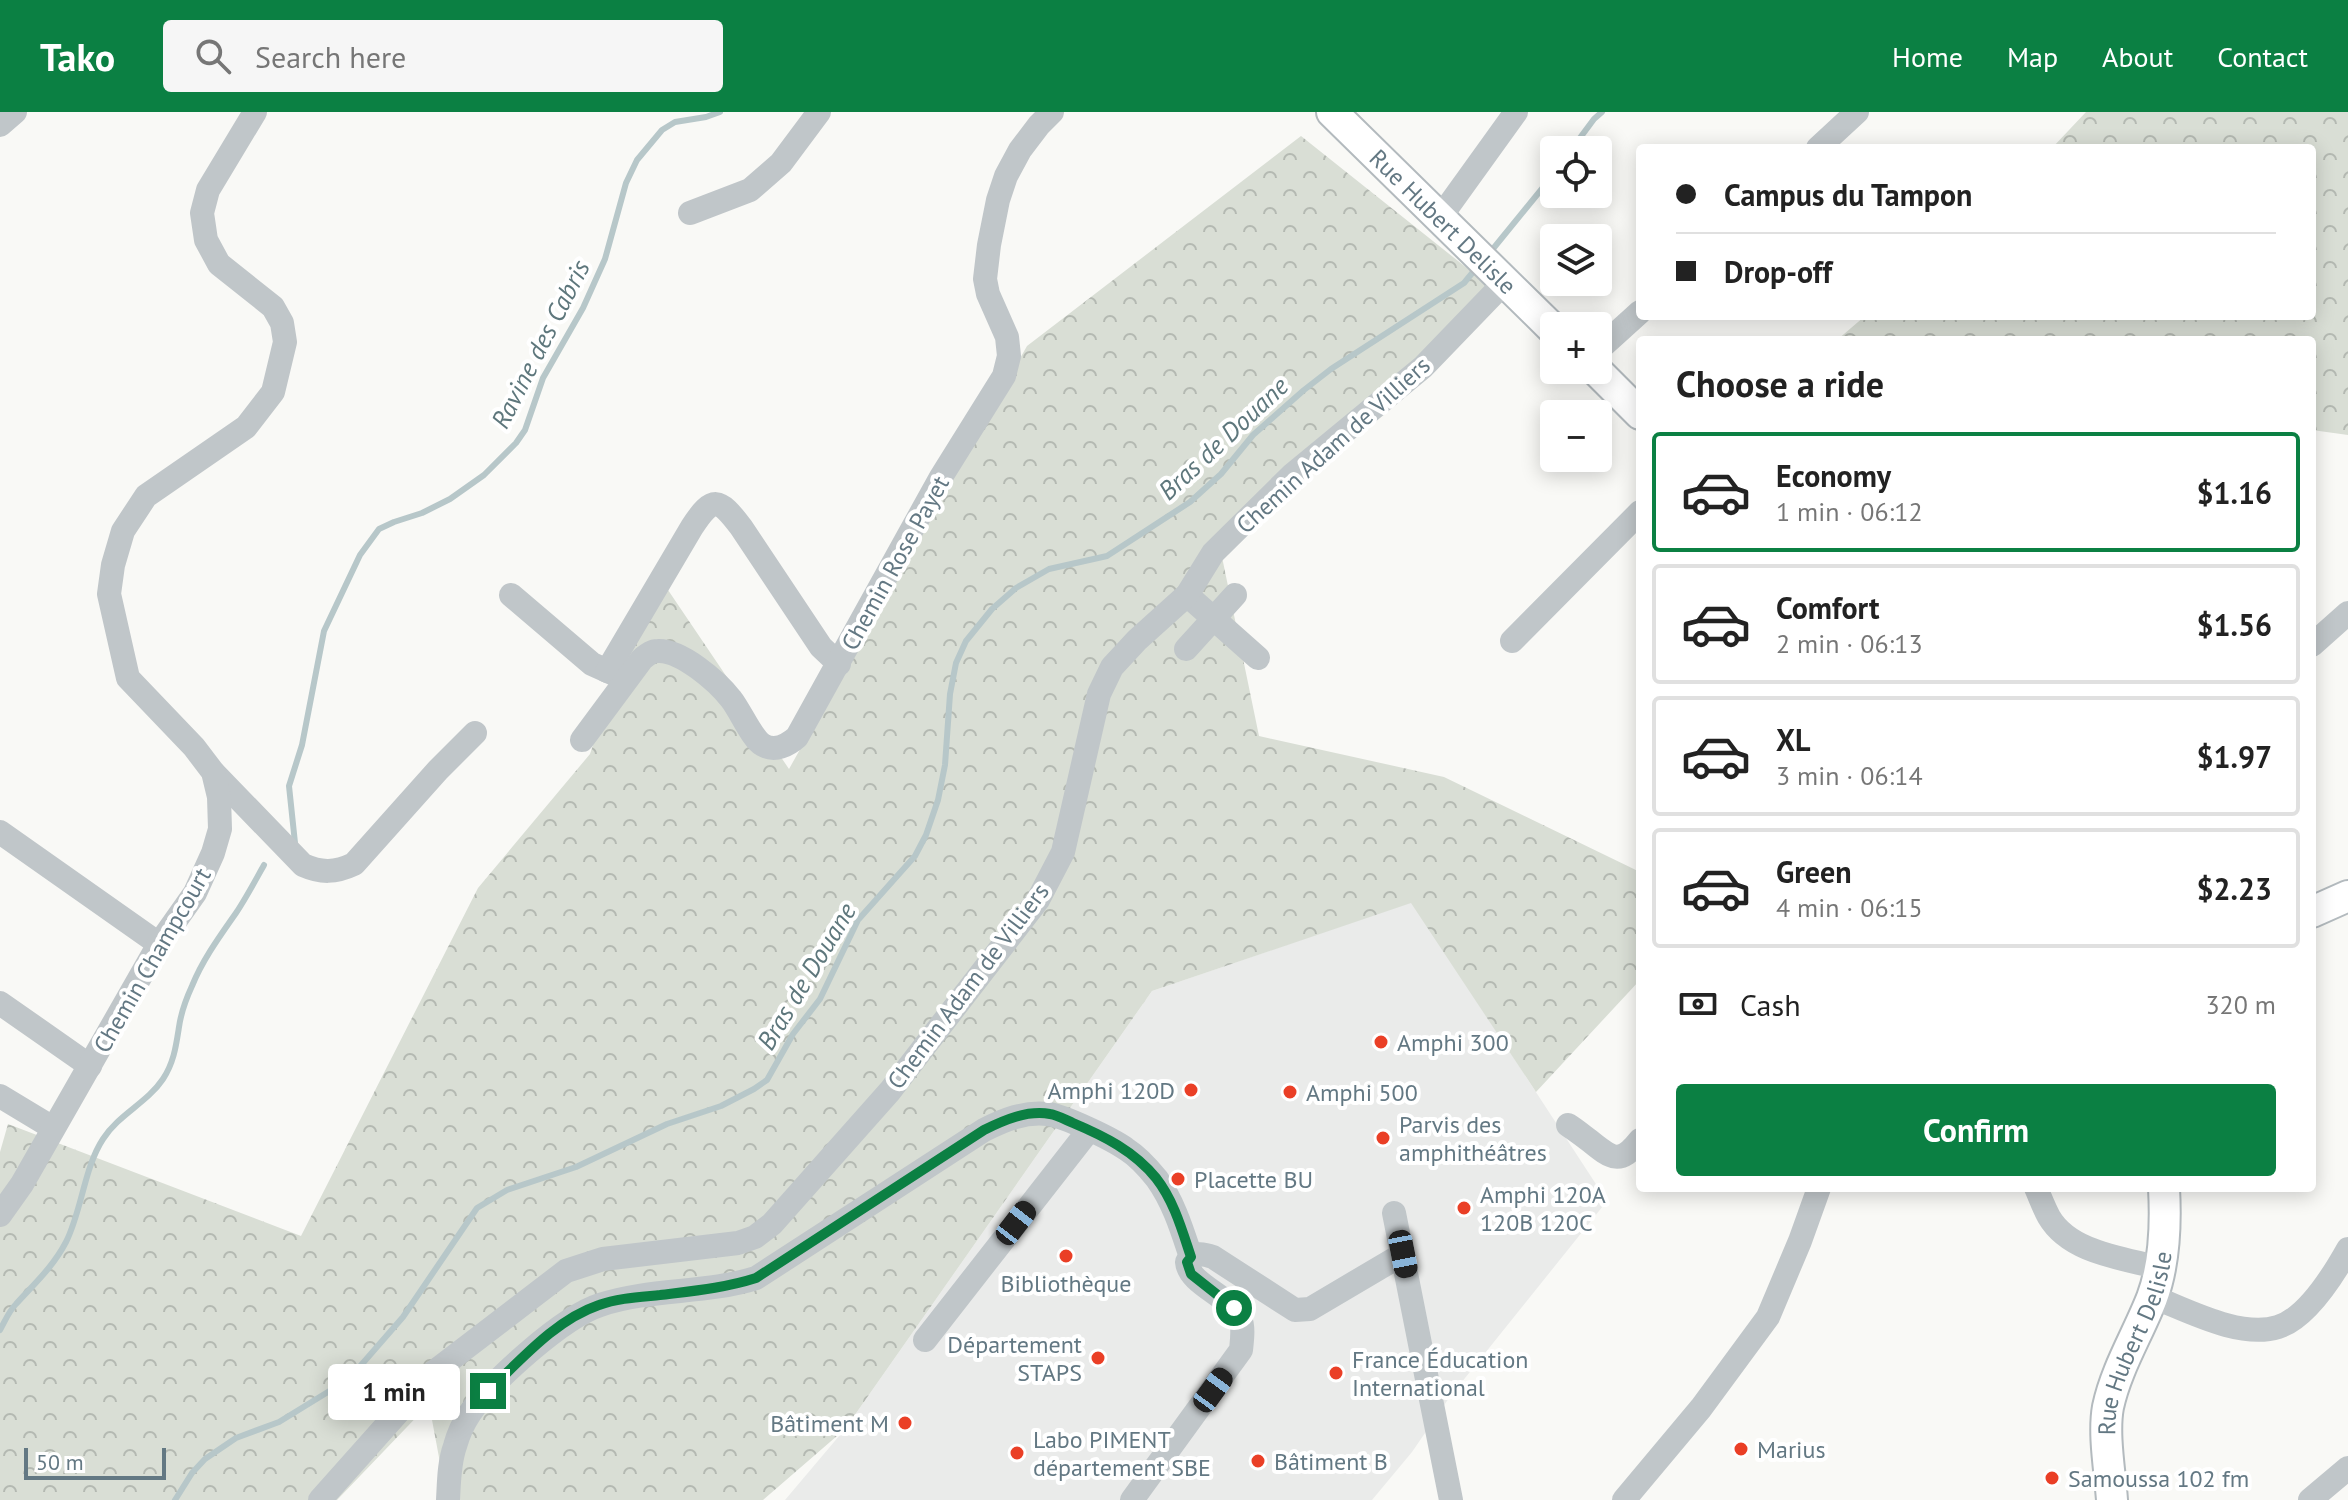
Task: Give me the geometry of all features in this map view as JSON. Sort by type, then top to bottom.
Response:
[{"type":"main road","name":"Rue Hubert Delisle","points":[[1332,112],[1540,317]]},
{"type":"main road","points":[[1610,384],[1636,410]]},
{"type":"main road","points":[[2316,910],[2348,896]]},
{"type":"main road","name":"Rue Hubert Delisle","points":[[2108,1498],[2108,1409],[2126,1354],[2156,1283],[2166,1222],[2164,1192]]},
{"type":"street","points":[[0,125],[15,112]]},
{"type":"street","name":"Chemin Champcourt","points":[[0,1215],[22,1184],[159,944],[195,893],[220,829],[219,797],[213,772],[194,747],[128,678],[109,594],[123,531],[146,496],[246,427],[273,392],[285,342],[282,323],[273,307],[219,264],[206,240],[202,213],[208,190],[255,112]]},
{"type":"street","points":[[690,213],[750,190],[781,163],[819,112]]},
{"type":"street","name":"Chemin Rose Payet","points":[[582,740],[617,676],[650,652],[659,651],[674,654],[710,678],[729,697],[764,746],[773,748],[790,743],[797,737],[941,477],[1004,376],[1009,356],[1007,337],[988,294],[985,279],[989,245],[1006,176],[1030,137],[1052,112]]},
{"type":"street","points":[[1822,144],[1857,112]]},
{"type":"street","points":[[1447,226],[1513,114]]},
{"type":"street","name":"Chemin Adam de Villiers","points":[[320,1500],[434,1372],[566,1271],[603,1259],[738,1243],[755,1237],[772,1224],[890,1091],[1038,900],[1063,852],[1099,694],[1112,667],[1187,595],[1213,553],[1292,475],[1423,367],[1500,279]]},
{"type":"street","points":[[1612,337],[1636,316]]},
{"type":"street","points":[[511,595],[592,664],[617,676],[692,527],[703,510],[711,503],[718,502],[727,508],[741,527],[821,647],[839,664]]},
{"type":"street","points":[[1512,641],[1636,516]]},
{"type":"street","points":[[1187,595],[1258,658]]},
{"type":"street","points":[[1186,649],[1235,595]]},
{"type":"street","points":[[2316,641],[2348,613]]},
{"type":"street","points":[[213,772],[303,865],[328,872],[342,870],[354,864],[475,733]]},
{"type":"street","points":[[0,832],[159,944]]},
{"type":"street","points":[[0,1003],[90,1066]]},
{"type":"street","points":[[0,1096],[53,1128]]},
{"type":"street","points":[[448,1500],[449,1470],[455,1444],[469,1415],[488,1391],[566,1322],[598,1305],[732,1286],[756,1278],[984,1130],[1005,1120],[1022,1115],[1050,1114],[1127,1149],[1156,1178],[1177,1213],[1191,1257]]},
{"type":"street","points":[[1568,1125],[1603,1153],[1614,1157],[1620,1157],[1636,1145]]},
{"type":"street","points":[[925,1340],[1089,1130]]},
{"type":"street","points":[[1624,1500],[1701,1408],[1768,1317],[1818,1192]]},
{"type":"street","points":[[2038,1192],[2050,1219],[2063,1234],[2156,1283],[2223,1324],[2256,1329],[2279,1327],[2320,1294],[2348,1249]]},
{"type":"street","points":[[1394,1213],[1451,1500]]},
{"type":"street","points":[[1132,1500],[1241,1350],[1242,1320],[1234,1308],[1191,1274],[1187,1262],[1191,1257],[1202,1253],[1213,1257],[1295,1310],[1310,1309],[1403,1254]]},
{"type":"street","points":[[2310,1500],[2348,1468]]},
{"type":"shaded area","points":[[1412,902],[1607,1201],[1449,1398],[1412,1452],[1372,1500],[785,1500],[845,1429],[1152,991]]},
{"type":"green space","points":[[2086,112],[2348,112],[2348,435],[2316,431],[2316,336],[1842,336],[1860,320],[2316,320],[2316,144],[2056,144]]},
{"type":"green space","points":[[1301,136],[1497,292],[1222,557],[1259,736],[1444,777],[1636,870],[1636,984],[1536,1092],[1411,903],[1152,991],[845,1429],[763,1500],[447,1500],[429,1404],[337,1500],[0,1500],[0,1152],[8,1124],[301,1236],[478,888],[590,754],[621,661],[668,590],[789,769],[1027,346]]},
{"type":"waterway","name":"Ravine des Cabris","points":[[295,843],[289,786],[302,745],[324,631],[360,555],[379,529],[450,499],[484,475],[516,443],[525,430],[543,378],[583,308],[605,259],[626,183],[637,160],[662,130],[675,122],[720,112]]},
{"type":"waterway","name":"Bras de Douane","points":[[1581,136],[1602,112]]},
{"type":"waterway","name":"Bras de Douane","points":[[1488,255],[1540,191]]},
{"type":"waterway","name":"Bras de Douane","points":[[175,1500],[205,1459],[236,1438],[279,1422],[349,1379],[403,1317],[477,1208],[507,1190],[576,1167],[667,1124],[721,1106],[767,1080],[793,1034],[820,999],[858,920],[915,856],[926,835],[938,800],[945,765],[950,694],[956,663],[966,641],[992,609],[1016,588],[1049,569],[1107,556],[1190,502],[1221,474],[1253,435],[1304,390],[1331,369],[1464,283],[1478,266]]},
{"type":"waterway","name":"Ravine des Cabris","points":[[0,1330],[11,1310],[49,1267],[66,1242],[91,1163],[103,1139],[167,1073],[184,1006],[196,976],[264,865]]},
{"type":"place","name":"Amphi 300","points":[[1381,1042]]},
{"type":"place","name":"Amphi 120D","points":[[1191,1090]]},
{"type":"place","name":"Amphi 500","points":[[1290,1092]]},
{"type":"place","name":"Parvis des amphithéâtres","points":[[1383,1138]]},
{"type":"place","name":"Placette BU","points":[[1178,1179]]},
{"type":"place","name":"Amphi 120A 120B 120C","points":[[1464,1208]]},
{"type":"place","name":"Bibliothèque","points":[[1066,1256]]},
{"type":"place","name":"Département STAPS","points":[[1098,1358]]},
{"type":"place","name":"France Éducation International","points":[[1336,1373]]},
{"type":"place","name":"Bâtiment M","points":[[905,1423]]},
{"type":"place","name":"Marius","points":[[1741,1449]]},
{"type":"place","name":"Labo PIMENT département SBE","points":[[1017,1453]]},
{"type":"place","name":"Bâtiment B","points":[[1258,1461]]},
{"type":"place","name":"Samoussa 102 fm","points":[[2052,1478]]},
{"type":"route","points":[[488,1391],[551,1333],[598,1305],[732,1286],[756,1278],[984,1130],[1022,1115],[1050,1114],[1127,1149],[1156,1178],[1177,1213],[1191,1257],[1187,1262],[1191,1274],[1234,1308]]}]
